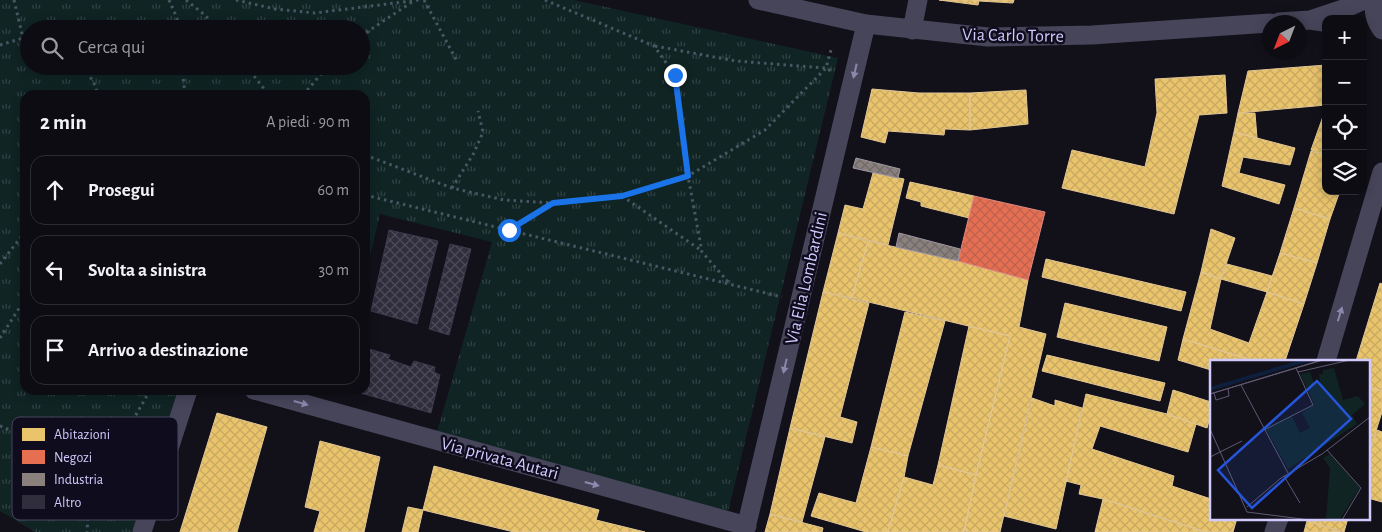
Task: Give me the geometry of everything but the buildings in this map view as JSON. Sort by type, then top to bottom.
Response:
[{"type":"street","name":"Via Carlo Torre","points":[[758,0],[866,24],[988,37],[1092,35],[1262,24]]},
{"type":"street","points":[[912,30],[918,0]]},
{"type":"street","points":[[1318,21],[1364,0]]},
{"type":"street","points":[[1374,0],[1374,13],[1382,31]]},
{"type":"street","name":"Via Elia Lombardini","points":[[746,529],[866,24]]},
{"type":"street","points":[[1367,29],[1382,31]]},
{"type":"street","points":[[1326,360],[1382,172]]},
{"type":"street","points":[[178,421],[186,395]]},
{"type":"street","name":"Via privata Autari","points":[[272,395],[746,529]]},
{"type":"street","points":[[142,532],[146,520]]},
{"type":"street","points":[[1274,532],[1278,520]]},
{"type":"path","points":[[14,0],[20,25]]},
{"type":"path","points":[[169,0],[177,20]]},
{"type":"path","points":[[186,0],[209,20]]},
{"type":"path","points":[[236,0],[275,9],[315,13],[419,0]]},
{"type":"path","points":[[424,0],[458,62]]},
{"type":"path","points":[[545,0],[654,46],[736,61],[826,68]]},
{"type":"path","points":[[370,30],[414,1]]},
{"type":"path","points":[[0,45],[20,39]]},
{"type":"path","points":[[654,46],[675,75],[688,176],[702,252]]},
{"type":"path","points":[[370,156],[452,188],[504,200],[553,203],[622,196],[688,176],[765,130],[826,68],[831,50]]},
{"type":"path","points":[[89,75],[96,90]]},
{"type":"path","points":[[183,75],[184,90]]},
{"type":"path","points":[[253,75],[265,90]]},
{"type":"path","points":[[307,90],[320,75]]},
{"type":"path","points":[[452,188],[474,153],[483,132],[478,111]]},
{"type":"path","points":[[370,196],[782,297]]},
{"type":"path","points":[[622,196],[702,252],[729,284]]},
{"type":"path","points":[[509,230],[553,203]]},
{"type":"path","points":[[0,264],[20,238]]},
{"type":"path","points":[[0,338],[20,306]]},
{"type":"path","points":[[135,417],[147,395]]},
{"type":"path","points":[[0,426],[12,431]]},
{"type":"green space","points":[[0,0],[574,0],[838,58],[728,512],[437,432],[492,242],[380,214],[370,257],[370,90],[20,90],[20,395],[176,395],[169,417],[12,417],[12,518],[0,511]]},
{"type":"green space","points":[[15,520],[136,520],[132,532],[35,532]]},
{"type":"route","points":[[509,230],[553,203],[622,196],[688,176],[675,75]]}]
